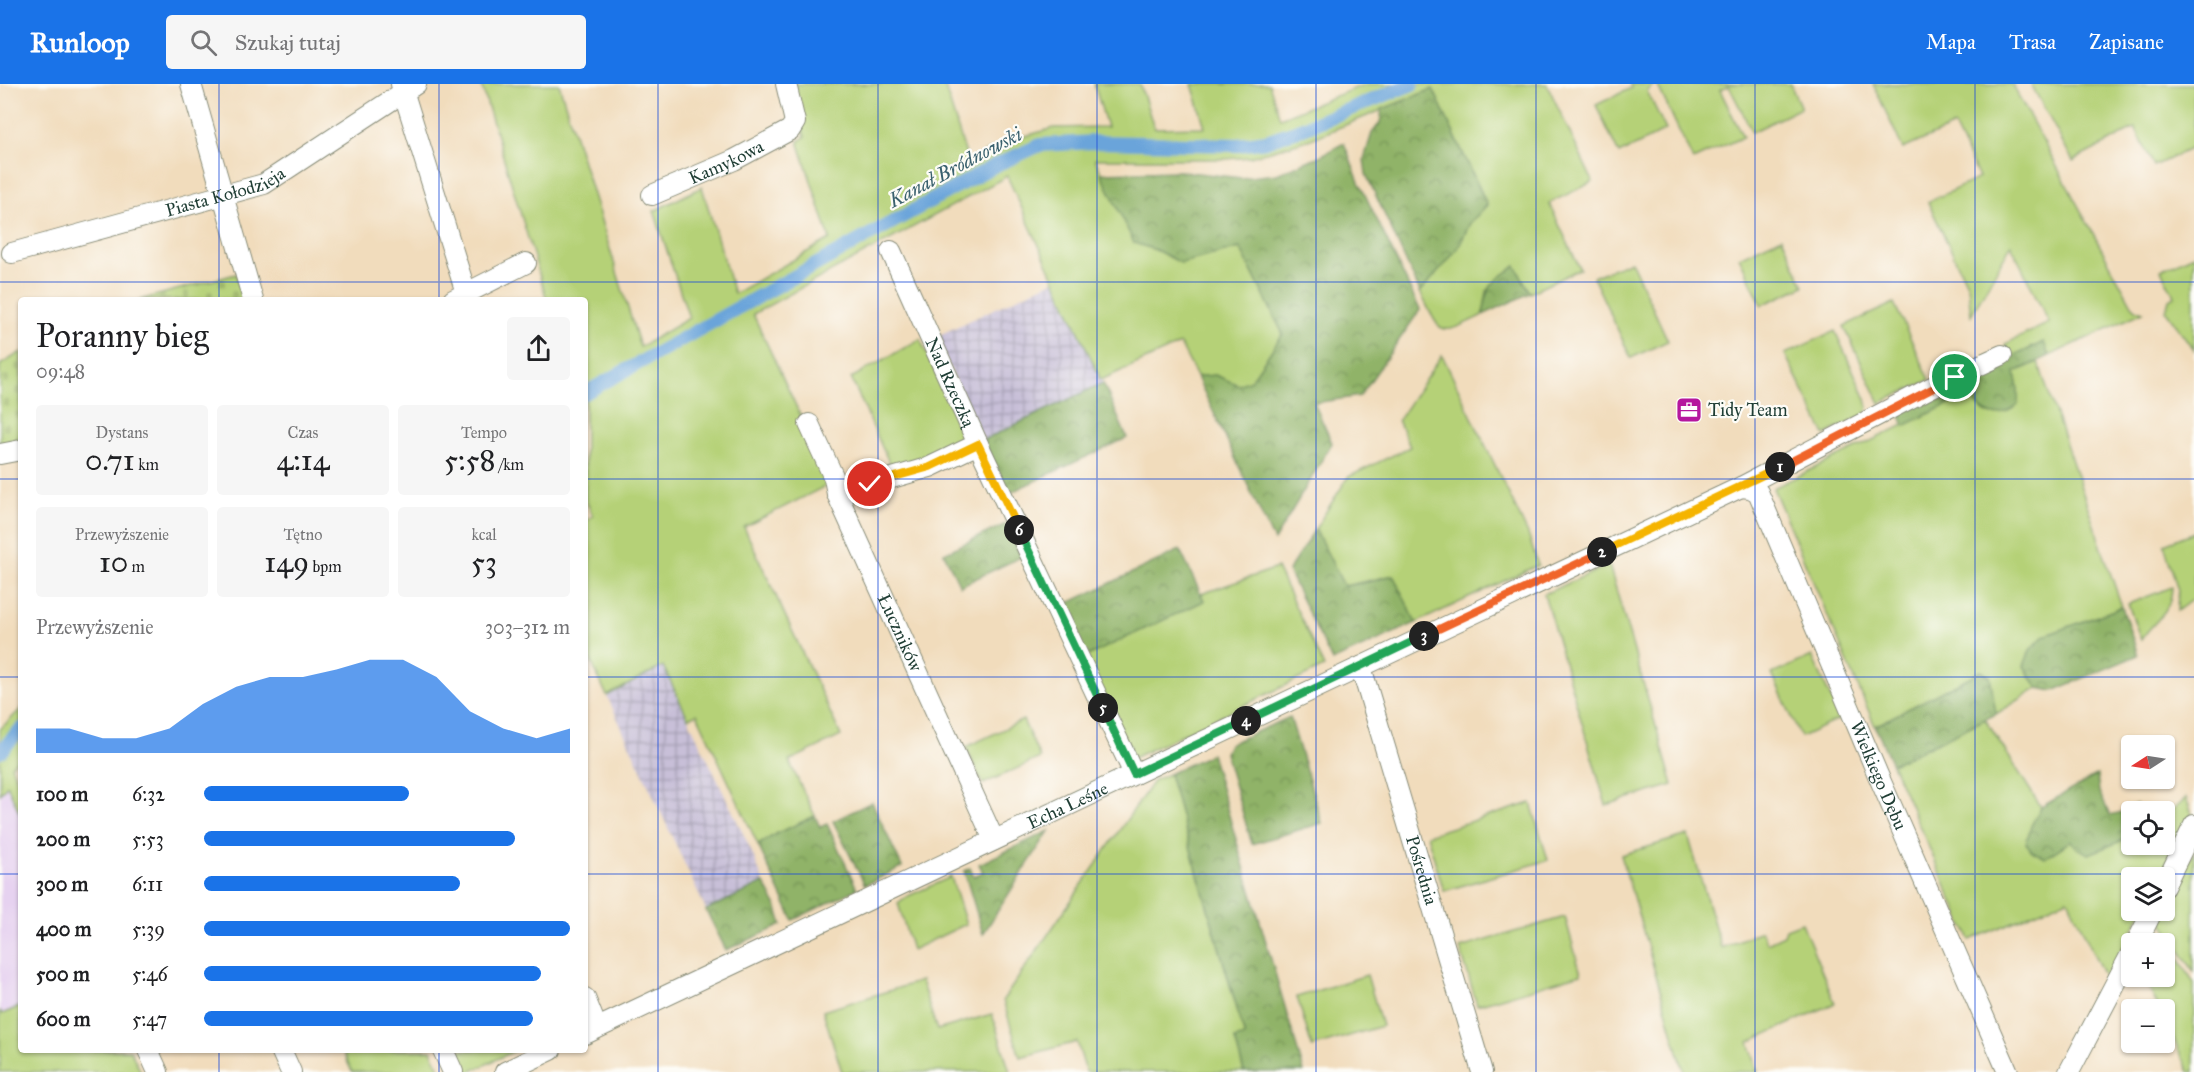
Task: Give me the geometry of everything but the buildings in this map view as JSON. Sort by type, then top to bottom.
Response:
[{"type":"street","points":[[191,84],[252,297]]},
{"type":"street","name":"Kamykowa","points":[[652,195],[734,160],[793,127],[795,122],[786,84]]},
{"type":"street","points":[[407,87],[460,297],[526,263]]},
{"type":"street","name":"Piasta Kołodzieja","points":[[12,253],[272,180],[407,87]]},
{"type":"street","name":"Nad Rzeczką","points":[[891,251],[978,444],[1134,774]]},
{"type":"street","name":"Echa Leśne","points":[[591,1031],[1741,487],[1932,387],[2002,355]]},
{"type":"street","name":"Łuczników","points":[[809,424],[834,478],[837,494],[994,840]]},
{"type":"street","points":[[837,494],[930,467],[978,444]]},
{"type":"street","points":[[0,454],[18,451]]},
{"type":"street","name":"Wielkiego Dębu","points":[[1741,487],[1758,492],[1878,775],[2008,1072]]},
{"type":"street","name":"Pośrednia","points":[[1361,667],[1482,1072]]},
{"type":"street","points":[[2174,867],[2194,825]]},
{"type":"street","points":[[2069,1072],[2121,973]]},
{"type":"street","points":[[588,1014],[591,1031]]},
{"type":"street","points":[[149,1053],[158,1072]]},
{"type":"street","points":[[282,1053],[291,1072]]},
{"type":"street","points":[[444,1053],[453,1072]]},
{"type":"street","points":[[505,1072],[545,1053]]},
{"type":"shaded area","points":[[1055,280],[1103,383],[983,440],[935,337]]},
{"type":"shaded area","points":[[663,666],[751,850],[764,883],[706,910],[607,696]]},
{"type":"shaded area","points":[[7,785],[18,809],[18,1007],[2,1015],[0,1010],[0,794]]},
{"type":"green space","points":[[481,84],[559,84],[640,347],[689,318],[654,211],[702,187],[734,294],[830,239],[798,141],[805,137],[790,84],[944,84],[968,161],[1007,141],[1054,128],[1107,127],[1094,84],[1140,84],[1154,128],[1205,127],[1192,84],[1269,84],[1280,118],[1366,84],[1547,84],[1593,182],[1549,203],[1580,269],[1530,293],[1516,266],[1487,291],[1483,315],[1457,327],[1443,329],[1433,318],[1420,292],[1459,246],[1470,223],[1487,204],[1433,89],[1311,139],[1250,157],[1095,159],[1134,243],[1156,250],[1181,263],[1240,248],[1283,334],[1251,380],[1238,385],[1215,375],[1197,377],[1180,344],[1101,380],[1007,176],[753,314],[832,483],[744,527],[841,736],[789,761],[815,816],[758,845],[697,714],[688,718],[663,666],[607,696],[588,655],[588,519],[593,516],[588,505],[588,297],[546,297]]},
{"type":"green space","points":[[1630,84],[1654,84],[1647,91],[1666,130],[1619,154],[1596,105],[1631,88]]},
{"type":"green space","points":[[1657,84],[1790,84],[1801,108],[1752,132],[1729,86],[1720,90],[1743,137],[1693,160]]},
{"type":"green space","points":[[1873,84],[2012,84],[2132,305],[2143,312],[2049,356],[2043,342],[2011,358],[2005,344],[2049,323],[2011,245],[1971,315],[1968,286],[1928,202],[1979,178],[1954,126],[1903,149]]},
{"type":"green space","points":[[2031,84],[2194,84],[2194,147],[2154,166],[2135,128],[2073,161]]},
{"type":"green space","points":[[1433,89],[1487,205],[1470,223],[1459,246],[1446,263],[1420,292],[1366,174],[1364,159],[1372,133],[1380,123],[1382,109]]},
{"type":"green space","points":[[1344,143],[1359,182],[1420,310],[1360,396],[1314,403],[1332,443],[1274,541],[1197,377],[1215,375],[1238,385],[1251,380],[1283,334],[1240,248],[1181,263],[1156,250],[1134,243],[1101,173],[1180,171],[1241,178],[1277,174]]},
{"type":"green space","points":[[1782,237],[1804,286],[1762,305],[1739,257]]},
{"type":"green space","points":[[2194,255],[2194,350],[2166,311],[2169,299],[2174,296],[2161,270]]},
{"type":"green space","points":[[1631,261],[1668,341],[1631,358],[1593,277]]},
{"type":"green space","points":[[1516,266],[1530,293],[1483,315],[1492,285]]},
{"type":"green space","points":[[236,274],[242,297],[150,297]]},
{"type":"green space","points":[[1894,303],[1930,380],[1880,403],[1844,326]]},
{"type":"green space","points":[[1835,331],[1868,408],[1864,415],[1825,435],[1785,354]]},
{"type":"green space","points":[[920,339],[964,434],[962,442],[934,457],[891,467],[851,378]]},
{"type":"green space","points":[[2044,342],[2049,356],[2015,372],[2018,405],[2010,410],[1996,415],[1985,412],[1970,394],[1904,426],[1898,411]]},
{"type":"green space","points":[[18,354],[18,441],[0,445],[0,365]]},
{"type":"green space","points":[[1442,355],[1528,534],[1538,565],[1416,623],[1393,575],[1344,586],[1315,529],[1348,477],[1410,447],[1398,420]]},
{"type":"green space","points":[[2038,362],[2122,607],[2044,636],[2024,666],[2038,688],[1996,714],[1981,671],[1875,726],[1773,488],[1970,393],[2018,390],[2015,372]]},
{"type":"green space","points":[[1103,383],[1127,438],[1009,493],[983,440]]},
{"type":"green space","points":[[1006,524],[1021,557],[960,586],[944,553]]},
{"type":"green space","points":[[1315,529],[1344,586],[1393,575],[1416,623],[1332,661],[1288,571]]},
{"type":"green space","points":[[2194,532],[2194,598],[2177,611],[2178,590],[2164,544]]},
{"type":"green space","points":[[1180,550],[1204,601],[1085,657],[1062,606]]},
{"type":"green space","points":[[1609,565],[1673,785],[1606,805],[1544,594]]},
{"type":"green space","points":[[1277,568],[1324,667],[1133,758],[1085,657],[1204,601],[1201,594]]},
{"type":"green space","points":[[2172,587],[2169,604],[2141,640],[2128,604]]},
{"type":"green space","points":[[2122,607],[2138,655],[2053,691],[2038,688],[2024,666],[2030,650],[2044,636]]},
{"type":"green space","points":[[1812,656],[1840,719],[1801,737],[1772,674]]},
{"type":"green space","points":[[1981,671],[1990,676],[1996,714],[1892,764],[1875,726]]},
{"type":"green space","points":[[18,712],[18,759],[11,766],[18,782],[18,809],[7,785],[0,794],[0,729]]},
{"type":"green space","points":[[1290,717],[1322,823],[1252,844],[1225,753],[1229,744]]},
{"type":"green space","points":[[1985,719],[2041,807],[2031,826],[2071,841],[2089,854],[2121,841],[2121,855],[2171,855],[2164,867],[2121,867],[2121,921],[2137,921],[2131,933],[2121,933],[2121,951],[2106,980],[2068,899],[1970,940],[1892,764]]},
{"type":"green space","points":[[1023,720],[1040,758],[983,784],[966,747]]},
{"type":"green space","points":[[1211,754],[1304,1072],[1244,1072],[1235,1039],[1245,1036],[1169,774]]},
{"type":"green space","points":[[1169,774],[1245,1037],[1235,1039],[1244,1072],[1086,1072],[1077,1042],[1020,1057],[1003,1000],[1154,780]]},
{"type":"green space","points":[[2097,775],[2099,792],[2110,815],[2121,812],[2121,841],[2089,854],[2078,849],[2071,841],[2045,858],[2032,851],[2026,843],[2031,826],[2041,807]]},
{"type":"green space","points":[[2186,798],[2192,814],[2175,846],[2175,807]]},
{"type":"green space","points":[[872,802],[902,867],[865,885],[833,821]]},
{"type":"green space","points":[[1531,803],[1548,860],[1444,891],[1427,835]]},
{"type":"green space","points":[[815,816],[820,827],[827,824],[857,889],[793,920],[758,845]]},
{"type":"green space","points":[[1049,831],[983,934],[964,871],[970,868],[974,876],[983,872],[979,864]]},
{"type":"green space","points":[[1688,835],[1721,948],[1761,931],[1767,943],[1784,935],[1786,929],[1802,923],[1835,1003],[1749,1042],[1758,1072],[1684,1072],[1621,855]]},
{"type":"green space","points":[[2194,851],[2194,972],[2175,942],[2175,933],[2169,933],[2162,921],[2175,921],[2175,888]]},
{"type":"green space","points":[[951,877],[966,924],[912,950],[898,903],[906,897]]},
{"type":"green space","points":[[764,883],[776,905],[782,925],[726,950],[706,910]]},
{"type":"green space","points":[[1565,917],[1581,974],[1477,1005],[1460,948]]},
{"type":"green space","points":[[2156,928],[2164,933],[2154,933]]},
{"type":"green space","points":[[2175,952],[2194,983],[2194,1072],[2189,1072],[2175,1042],[2175,999],[2154,999],[2149,987],[2175,987]]},
{"type":"green space","points":[[1367,975],[1382,1026],[1312,1047],[1297,997]]},
{"type":"green space","points":[[921,981],[937,1030],[992,1014],[1010,1072],[842,1072],[823,1011]]},
{"type":"green space","points":[[18,1007],[18,1053],[132,1053],[141,1072],[0,1072],[0,1010],[2,1014]]},
{"type":"green space","points":[[343,1053],[432,1053],[441,1072],[352,1072]]},
{"type":"green space","points":[[452,1053],[510,1053],[470,1072],[460,1070]]},
{"type":"waterway","name":"Kanał Bródnowski","points":[[588,391],[990,168],[1040,145],[1095,142],[1238,145],[1266,141],[1412,84]]},
{"type":"waterway","name":"Kanał Bródnowski","points":[[0,752],[18,732]]},
{"type":"place","name":"Tidy Team","points":[[1689,410]]},
{"type":"route","points":[[870,484],[930,467],[978,444],[1134,774],[1741,487],[1955,377]]}]
